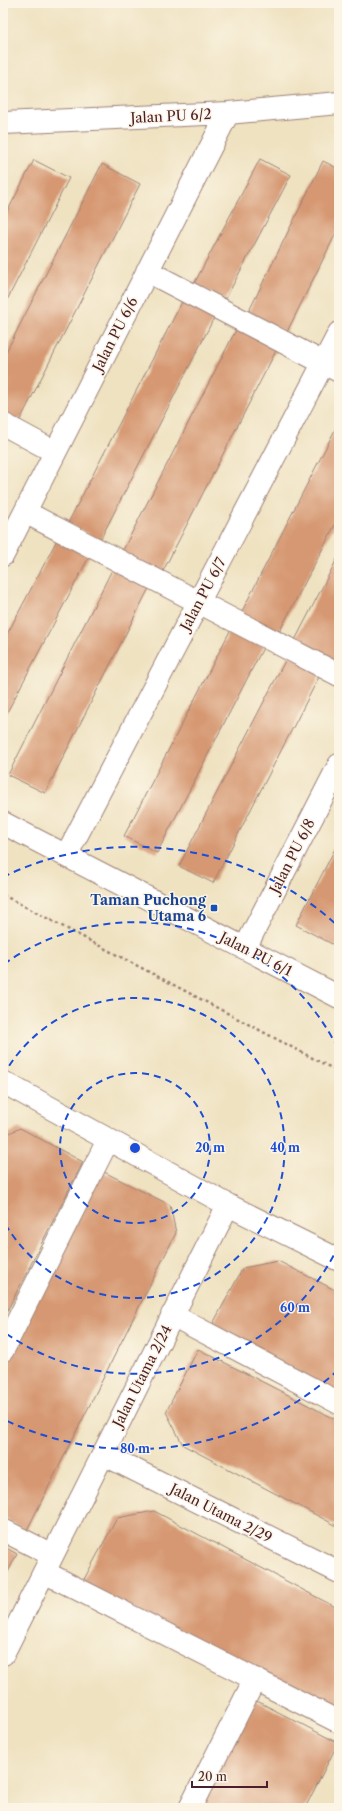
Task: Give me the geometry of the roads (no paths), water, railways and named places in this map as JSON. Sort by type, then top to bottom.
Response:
[{"type":"street","name":"Jalan PU 6/2","points":[[5,128],[228,113],[339,103]]},
{"type":"street","name":"Jalan PU 6/6","points":[[3,556],[228,113]]},
{"type":"street","points":[[147,271],[331,367]]},
{"type":"street","name":"Jalan PU 6/7","points":[[66,856],[198,602],[331,367],[339,333]]},
{"type":"street","points":[[3,424],[55,452]]},
{"type":"street","points":[[25,512],[339,675]]},
{"type":"street","name":"Jalan PU 6/8","points":[[244,948],[339,765]]},
{"type":"street","name":"Jalan PU 6/1","points":[[3,823],[339,997]]},
{"type":"street","points":[[3,1082],[228,1205],[339,1260]]},
{"type":"street","points":[[3,1350],[108,1140]]},
{"type":"street","name":"Jalan Utama 2/24","points":[[3,1654],[228,1205]]},
{"type":"street","points":[[172,1315],[339,1402]]},
{"type":"street","name":"Jalan Utama 2/29","points":[[103,1454],[339,1572]]},
{"type":"street","points":[[3,1530],[48,1563],[255,1679],[339,1722]]},
{"type":"street","points":[[190,1808],[255,1679]]},
{"type":"place","name":"Taman Puchong Utama 6","points":[[214,908]]}]
